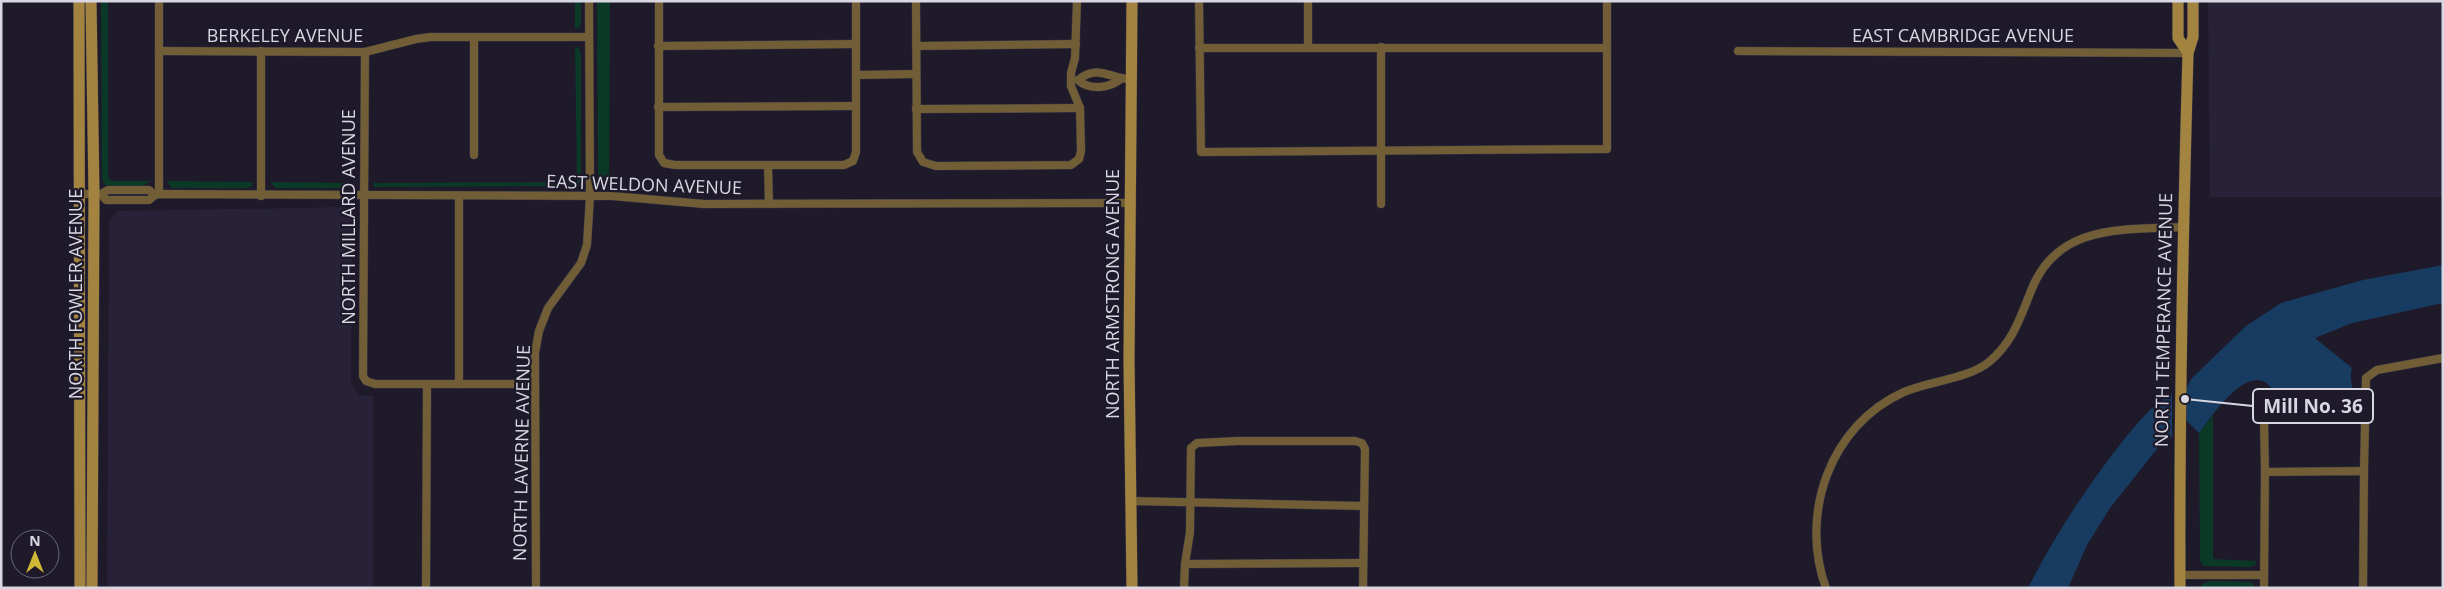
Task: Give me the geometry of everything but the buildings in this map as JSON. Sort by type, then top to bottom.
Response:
[{"type":"main road","name":"NORTH FOWLER AVENUE","points":[[79,1],[80,588]]},
{"type":"main road","name":"NORTH FOWLER AVENUE","points":[[91,1],[98,194],[92,465],[92,588]]},
{"type":"main road","name":"NORTH ARMSTRONG AVENUE","points":[[1132,1],[1127,79],[1132,203],[1130,502],[1132,588]]},
{"type":"main road","name":"NORTH TEMPERANCE AVENUE","points":[[2178,1],[2178,38],[2188,53]]},
{"type":"main road","name":"NORTH TEMPERANCE AVENUE","points":[[2180,588],[2180,380],[2183,227],[2188,53],[2193,37],[2193,1]]},
{"type":"main road","points":[[80,369],[83,376],[86,461],[92,465]]},
{"type":"street","name":"NORTH LAVERNE AVENUE","points":[[536,588],[535,353],[539,331],[548,308],[581,263],[587,245],[590,196],[589,1]]},
{"type":"street","points":[[659,1],[659,155],[664,163],[674,165],[844,165],[853,161],[856,152],[856,1]]},
{"type":"street","points":[[916,1],[917,152],[923,162],[936,166],[1071,165],[1078,159],[1081,151],[1080,108],[1071,86],[1075,80],[1087,73],[1111,73],[1127,79]]},
{"type":"street","points":[[1075,80],[1077,1]]},
{"type":"street","points":[[1200,1],[1201,152],[1607,149],[1607,1]]},
{"type":"street","points":[[1308,1],[1308,47]]},
{"type":"street","points":[[157,195],[159,4]]},
{"type":"street","name":"BERKELEY AVENUE","points":[[159,51],[365,52],[416,39],[590,37]]},
{"type":"street","points":[[474,38],[474,155]]},
{"type":"street","points":[[658,46],[856,44]]},
{"type":"street","points":[[916,46],[1076,44]]},
{"type":"street","points":[[1199,48],[1607,48]]},
{"type":"street","points":[[1381,48],[1381,204]]},
{"type":"street","name":"EAST CAMBRIDGE AVENUE","points":[[1738,51],[2188,53]]},
{"type":"street","points":[[261,196],[262,52]]},
{"type":"street","name":"NORTH MILLARD AVENUE","points":[[365,52],[363,376],[366,381],[375,384],[427,384]]},
{"type":"street","points":[[1095,73],[1095,86]]},
{"type":"street","points":[[856,75],[916,74]]},
{"type":"street","points":[[1075,80],[1085,86],[1112,86],[1127,79]]},
{"type":"street","points":[[658,107],[856,106]]},
{"type":"street","points":[[916,109],[1080,108]]},
{"type":"street","points":[[768,165],[769,204]]},
{"type":"street","name":"EAST WELDON AVENUE","points":[[79,194],[98,194],[106,200],[149,200],[157,195],[590,196],[704,204],[1132,203]]},
{"type":"street","points":[[459,196],[459,384]]},
{"type":"street","points":[[1826,588],[1816,550],[1815,531],[1820,493],[1835,456],[1863,420],[1902,393],[1922,385],[1973,371],[1988,363],[2013,336],[2037,278],[2049,262],[2071,243],[2084,236],[2104,231],[2183,227]]},
{"type":"street","points":[[2363,588],[2366,378],[2377,370],[2443,358]]},
{"type":"street","points":[[426,588],[427,384],[535,384]]},
{"type":"street","points":[[2256,400],[2264,419],[2264,588]]},
{"type":"street","points":[[1184,588],[1184,564],[1190,532],[1190,448],[1197,443],[1355,440],[1362,443],[1365,449],[1363,588]]},
{"type":"street","points":[[2264,472],[2364,471]]},
{"type":"street","points":[[1130,502],[1191,501],[1364,506]]},
{"type":"street","points":[[1184,564],[1362,563]]},
{"type":"street","points":[[2180,575],[2264,575]]},
{"type":"shaded area","points":[[2208,1],[2443,1],[2443,197],[2210,197]]},
{"type":"shaded area","points":[[350,207],[352,213],[351,385],[360,395],[373,396],[373,588],[107,588],[109,222],[117,211]]},
{"type":"green space","points":[[101,1],[108,1],[108,177],[112,181],[150,181],[141,186],[129,188],[110,186],[105,185],[102,179]]},
{"type":"green space","points":[[575,1],[581,1],[581,22],[579,28],[575,29]]},
{"type":"green space","points":[[597,1],[610,1],[609,188],[603,188],[598,182]]},
{"type":"green space","points":[[575,46],[579,48],[581,54],[581,182],[579,186],[374,187],[373,183],[577,182]]},
{"type":"green space","points":[[167,181],[253,182],[252,186],[247,188],[172,188]]},
{"type":"green space","points":[[270,182],[355,183],[349,188],[276,188]]},
{"type":"green space","points":[[2213,415],[2213,559],[2256,561],[2255,565],[2249,567],[2203,566],[2200,560],[2199,433]]},
{"type":"green space","points":[[2210,581],[2251,582],[2256,588],[2200,588],[2202,584]]},
{"type":"water","points":[[2443,265],[2443,303],[2352,323],[2315,338],[2352,368],[2351,378],[2356,412],[2273,412],[2272,389],[2263,381],[2253,380],[2232,393],[2199,433],[2185,419],[2185,390],[2192,378],[2246,326],[2281,303],[2363,280]]},
{"type":"water","points":[[2172,394],[2172,437],[2164,440],[2110,508],[2087,545],[2068,588],[2028,588],[2060,531],[2109,459],[2145,415]]},
{"type":"place","name":"Mill No. 36","points":[[2185,399]]}]
